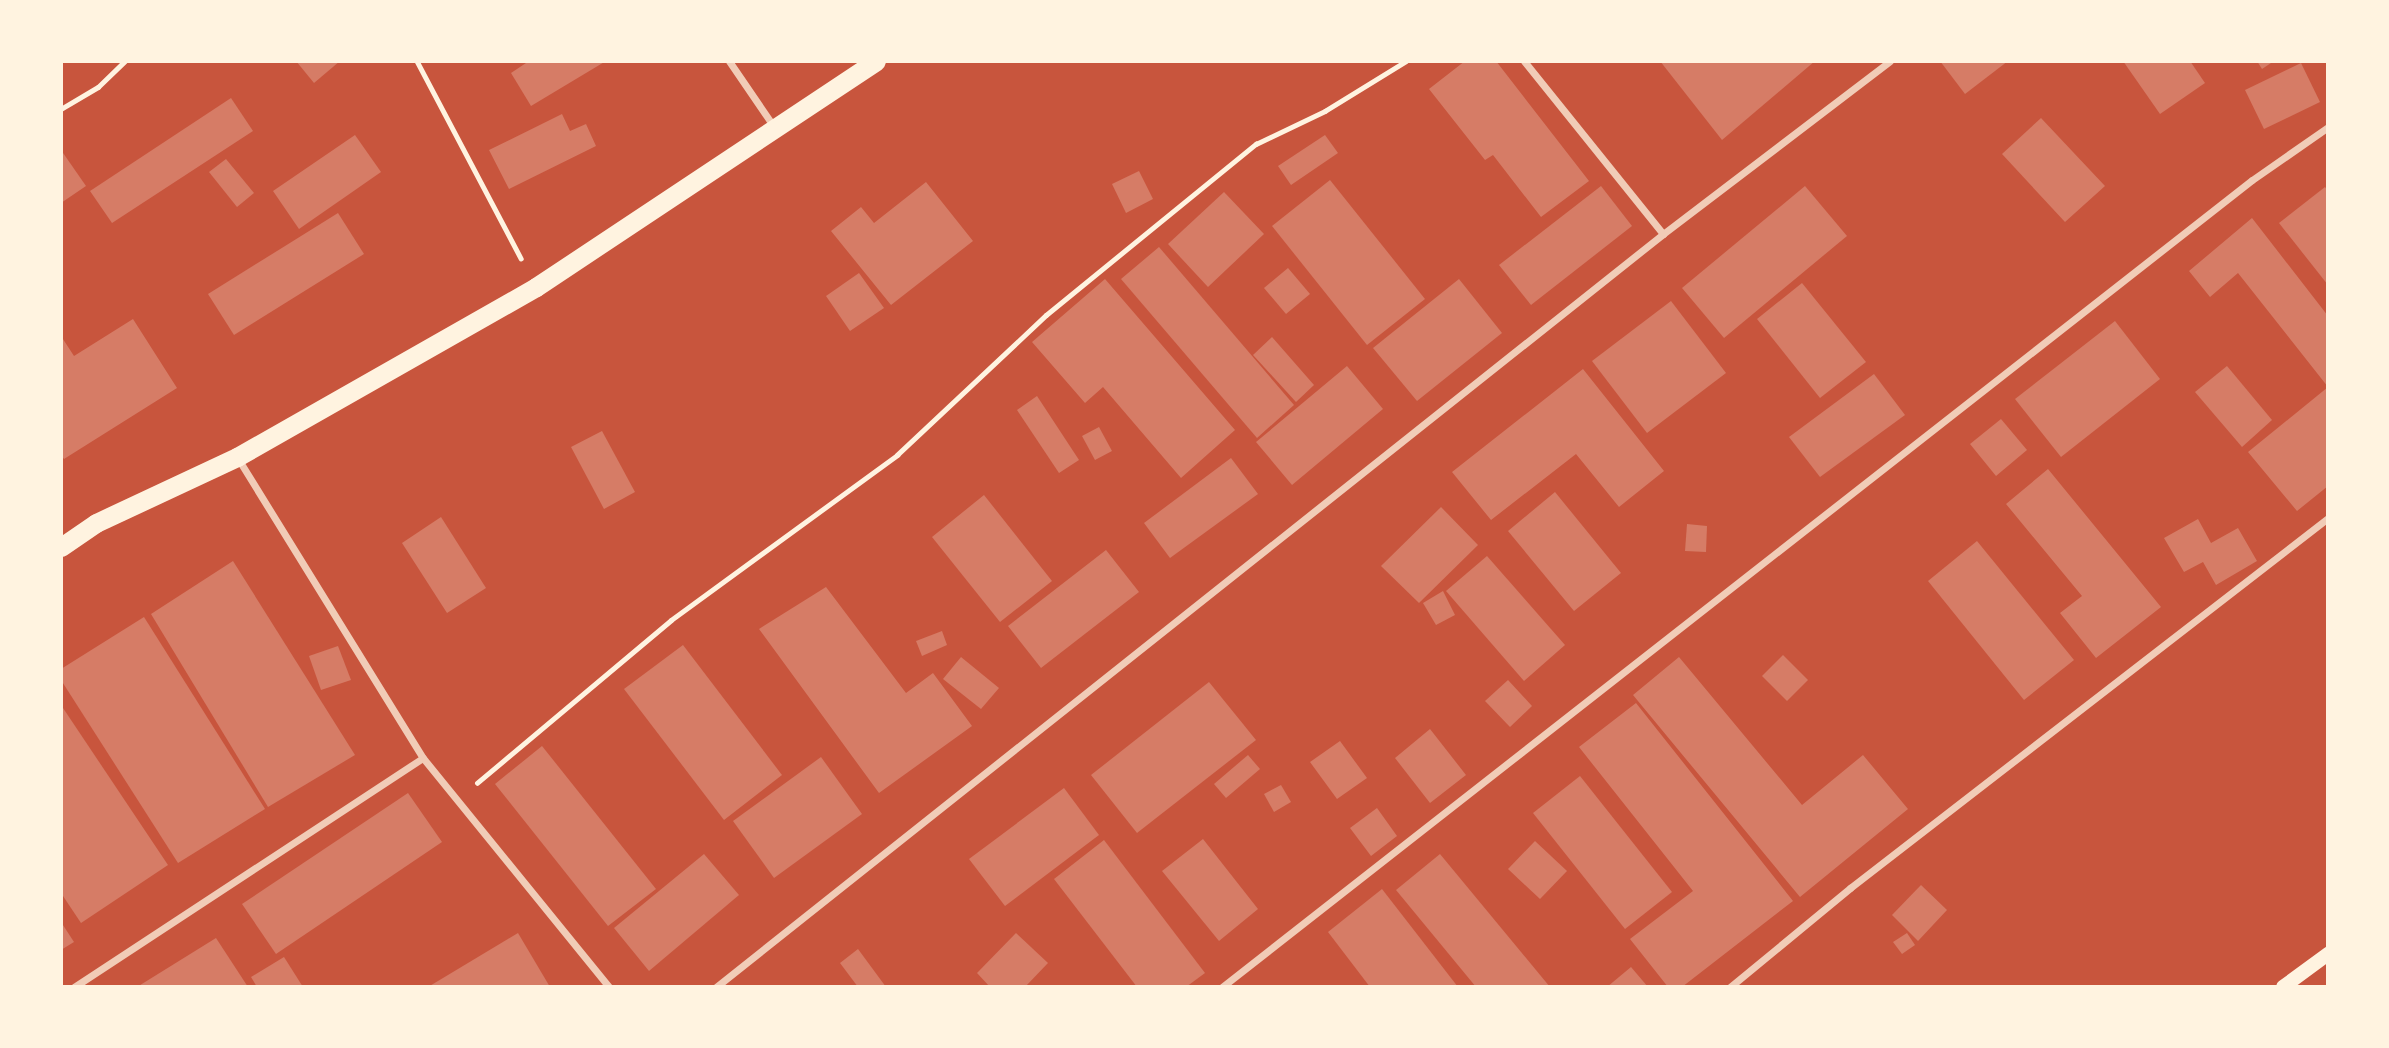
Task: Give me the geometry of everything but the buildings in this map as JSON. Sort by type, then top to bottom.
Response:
[{"type":"highway","points":[[61,547],[96,523],[237,457],[536,287],[876,61]]},
{"type":"main road","points":[[2283,987],[2328,954]]},
{"type":"street","points":[[729,61],[775,128]]},
{"type":"street","points":[[1524,61],[1663,234]]},
{"type":"street","points":[[716,987],[1663,234],[1890,61]]},
{"type":"street","points":[[1222,987],[2252,180],[2328,127]]},
{"type":"street","points":[[237,457],[423,758],[609,987]]},
{"type":"street","points":[[1730,987],[1850,888],[2328,518]]},
{"type":"street","points":[[74,987],[423,758]]},
{"type":"path","points":[[61,109],[98,87],[125,61]]},
{"type":"path","points":[[417,61],[536,287]]},
{"type":"path","points":[[458,799],[671,620],[897,455],[1046,315],[1256,144],[1325,111],[1406,61]]}]
